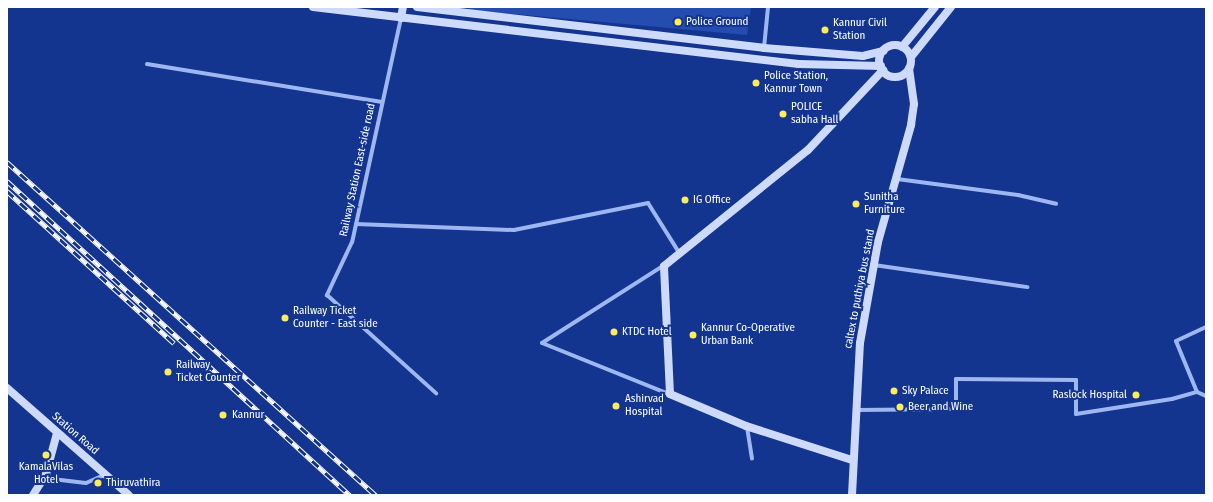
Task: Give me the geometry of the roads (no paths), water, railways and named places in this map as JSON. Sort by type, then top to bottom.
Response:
[{"type":"main road","points":[[313,7],[799,64],[882,68],[890,75],[899,76],[909,68],[911,57],[951,7]]},
{"type":"main road","points":[[401,18],[403,7]]},
{"type":"main road","points":[[417,7],[457,9],[764,48],[863,56],[883,51],[892,46],[902,46],[935,7]]},
{"type":"main road","points":[[902,46],[911,57]]},
{"type":"main road","points":[[852,460],[746,426],[670,394],[664,266],[808,150],[882,68],[883,51]]},
{"type":"main road","name":"caltex to puthiya bus stand","points":[[852,495],[852,460],[859,351],[874,266],[897,180],[914,104],[909,68]]},
{"type":"main road","name":"Station Road","points":[[7,388],[129,495]]},
{"type":"main road","points":[[33,495],[43,478],[57,433]]},
{"type":"street","points":[[764,48],[768,7]]},
{"type":"street","name":"Railway Station East-side road","points":[[401,18],[352,242],[327,295],[436,393]]},
{"type":"street","points":[[147,64],[382,102]]},
{"type":"street","points":[[897,180],[1018,195],[1056,204]]},
{"type":"street","points":[[356,224],[514,230],[648,203],[680,254]]},
{"type":"street","points":[[664,266],[542,343],[670,394]]},
{"type":"street","points":[[874,266],[1027,287]]},
{"type":"street","points":[[1197,392],[1176,341],[1206,327]]},
{"type":"street","points":[[856,410],[956,410],[956,379],[1076,380],[1076,414],[1172,399],[1197,392],[1206,396]]},
{"type":"street","points":[[746,426],[752,459]]},
{"type":"street","points":[[43,478],[62,483],[86,483],[106,474]]},
{"type":"railway","points":[[7,162],[376,495]]},
{"type":"railway","points":[[7,181],[350,495]]},
{"type":"railway","points":[[7,191],[174,343]]},
{"type":"place","name":"Police Ground","points":[[678,22]]},
{"type":"place","name":"Kannur Civil Station","points":[[825,30]]},
{"type":"place","name":"Police Station, Kannur Town","points":[[756,83]]},
{"type":"place","name":"POLICE sabha Hall","points":[[783,114]]},
{"type":"place","name":"IG Office","points":[[685,200]]},
{"type":"place","name":"Sunitha Furniture","points":[[856,204]]},
{"type":"place","name":"Railway Ticket Counter - East side","points":[[285,318]]},
{"type":"place","name":"KTDC Hotel","points":[[614,332]]},
{"type":"place","name":"Kannur Co-Operative Urban Bank","points":[[693,335]]},
{"type":"place","name":"Railway Ticket Counter","points":[[168,372]]},
{"type":"place","name":"Sky Palace","points":[[894,391]]},
{"type":"place","name":"Raslock Hospital","points":[[1136,395]]},
{"type":"place","name":"Ashirvad Hospital","points":[[616,406]]},
{"type":"place","name":"Beer and Wine","points":[[900,407]]},
{"type":"place","name":"Kannur","points":[[223,415]]},
{"type":"place","name":"KamalaVilas Hotel","points":[[46,455]]},
{"type":"place","name":"Thiruvathira","points":[[98,483]]}]
